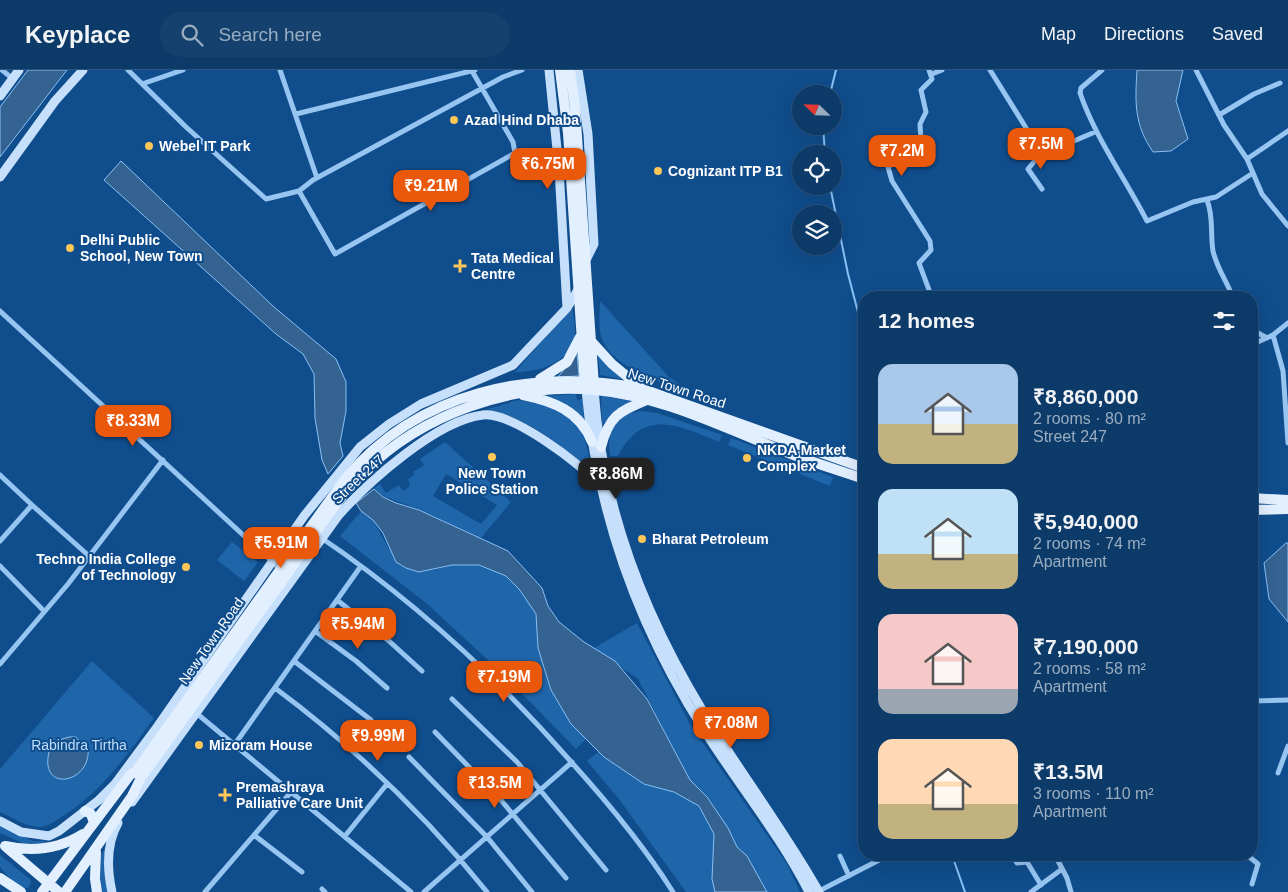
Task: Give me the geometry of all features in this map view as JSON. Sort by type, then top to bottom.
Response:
[{"type":"main road","points":[[560,70],[568,134],[582,332],[590,385]]},
{"type":"main road","points":[[570,70],[575,107],[592,341],[590,385]]},
{"type":"main road","points":[[537,381],[567,362],[575,350],[582,332]]},
{"type":"main road","points":[[592,341],[612,364],[640,388]]},
{"type":"main road","name":"New Town Road","points":[[45,888],[130,775],[139,774],[275,565],[349,473],[382,443],[420,416],[467,396],[537,381],[640,388],[858,466]]},
{"type":"main road","points":[[128,789],[194,711],[358,479],[390,451],[440,419],[476,405],[517,394],[590,385],[698,416],[788,453],[858,477]]},
{"type":"main road","points":[[517,394],[554,403],[567,410],[586,428],[596,445],[610,421],[625,409],[647,400]]},
{"type":"main road","points":[[1258,498],[1288,500]]},
{"type":"main road","points":[[1258,510],[1288,509]]},
{"type":"main road","points":[[64,892],[132,796],[139,774]]},
{"type":"main road","points":[[2,844],[22,849],[49,848],[74,839],[91,826],[91,814],[84,811]]},
{"type":"main road","points":[[2,844],[45,888],[59,892]]},
{"type":"main road","points":[[97,848],[95,864],[97,892]]},
{"type":"main road","points":[[0,878],[16,889]]},
{"type":"street","points":[[2,70],[13,79]]},
{"type":"street","points":[[0,96],[20,70]]},
{"type":"street","points":[[0,177],[55,101],[83,70]]},
{"type":"street","points":[[128,70],[257,193],[266,199],[299,191],[317,178],[482,88],[522,70]]},
{"type":"street","points":[[142,84],[183,70]]},
{"type":"street","points":[[280,70],[317,178]]},
{"type":"street","points":[[296,114],[473,70],[513,142],[515,153],[453,190],[336,254],[299,191]]},
{"type":"street","points":[[549,70],[559,170],[567,308]]},
{"type":"street","points":[[578,70],[588,134],[594,244],[586,260]]},
{"type":"street","points":[[929,291],[918,263],[931,250],[930,241],[892,180],[888,167],[921,142],[920,124],[926,112],[920,90],[930,81],[930,72],[942,70]]},
{"type":"street","points":[[990,70],[1028,131],[1043,151],[1048,152],[1095,132]]},
{"type":"street","points":[[1102,70],[1081,88],[1080,93],[1095,132],[1104,149],[1123,175],[1147,221],[1194,202],[1207,200],[1228,190],[1253,173]]},
{"type":"street","points":[[1196,70],[1219,115],[1246,159],[1262,194],[1288,226]]},
{"type":"street","points":[[1219,115],[1254,94],[1280,83]]},
{"type":"street","points":[[1246,159],[1288,130]]},
{"type":"street","points":[[1042,189],[1028,169],[1043,151]]},
{"type":"street","points":[[1207,200],[1212,212],[1212,242],[1217,265],[1230,291]]},
{"type":"street","points":[[0,821],[21,832],[49,836],[59,831],[99,800],[120,776],[275,565],[330,482],[353,454],[373,435],[433,398],[513,365],[567,308],[579,288]]},
{"type":"street","points":[[0,311],[275,565]]},
{"type":"street","points":[[1258,342],[1273,335],[1288,323]]},
{"type":"street","points":[[1258,333],[1267,338]]},
{"type":"street","points":[[1273,335],[1283,371],[1288,443]]},
{"type":"street","points":[[590,385],[600,487],[619,553],[642,605],[659,651],[703,729],[777,838],[809,892]]},
{"type":"street","points":[[471,418],[476,405]]},
{"type":"street","name":"Street 247","points":[[318,536],[353,499],[389,467],[444,430],[471,418],[495,416],[512,420],[590,474],[600,487]]},
{"type":"street","points":[[596,445],[642,605],[704,712],[784,834],[819,892],[875,862]]},
{"type":"street","points":[[389,467],[390,451]]},
{"type":"street","points":[[0,664],[89,556],[163,460]]},
{"type":"street","points":[[0,475],[89,556]]},
{"type":"street","points":[[0,540],[32,505]]},
{"type":"street","points":[[318,536],[361,566],[467,652],[572,762],[623,823],[673,892]]},
{"type":"street","points":[[0,566],[44,611]]},
{"type":"street","points":[[235,744],[361,566]]},
{"type":"street","points":[[337,600],[389,641],[422,671]]},
{"type":"street","points":[[315,631],[356,661],[387,688]]},
{"type":"street","points":[[294,661],[371,720]]},
{"type":"street","points":[[275,688],[315,720],[387,784],[460,859],[487,892]]},
{"type":"street","points":[[452,699],[510,756],[606,870]]},
{"type":"street","points":[[1258,701],[1288,700]]},
{"type":"street","points":[[112,892],[108,858],[109,842],[113,831],[194,711],[411,892]]},
{"type":"street","points":[[435,732],[513,814],[566,878]]},
{"type":"street","points":[[1278,773],[1288,746]]},
{"type":"street","points":[[410,757],[486,837],[532,892]]},
{"type":"street","points":[[424,892],[572,762]]},
{"type":"street","points":[[345,836],[387,784]]},
{"type":"street","points":[[205,892],[292,791]]},
{"type":"street","points":[[254,835],[302,872]]},
{"type":"street","points":[[840,856],[849,876]]},
{"type":"street","points":[[1016,861],[1017,864],[1027,862],[1041,885]]},
{"type":"street","points":[[1058,861],[1071,892]]},
{"type":"street","points":[[1252,884],[1258,864],[1254,861]]},
{"type":"street","points":[[1031,892],[1062,869]]},
{"type":"green space","points":[[600,301],[668,376],[679,384],[675,387],[654,380],[632,369],[613,355],[605,346],[600,332]]},
{"type":"green space","points":[[572,307],[575,330],[569,350],[563,357],[545,367],[525,372],[515,372]]},
{"type":"green space","points":[[597,349],[627,380],[600,375]]},
{"type":"green space","points":[[576,394],[577,400],[583,399],[584,419],[544,396]]},
{"type":"green space","points":[[601,396],[633,401],[617,409],[602,425]]},
{"type":"green space","points":[[518,400],[549,407],[571,418],[584,439],[591,470],[541,432],[514,418],[485,410]]},
{"type":"green space","points":[[642,411],[657,413],[722,435],[719,442],[676,426],[650,426],[639,431],[628,441],[618,456],[610,456],[610,439],[615,425],[625,416]]},
{"type":"green space","points":[[731,438],[833,477],[830,486],[728,445]]},
{"type":"green space","points":[[445,442],[511,502],[481,538],[419,509],[383,496],[374,488],[380,484],[386,493],[399,485],[403,491],[410,486],[408,479],[414,475],[413,472],[424,465],[420,459]],"holes":[[[446,474],[497,505],[481,524],[433,496]]]},
{"type":"green space","points":[[361,511],[373,520],[389,549],[433,570],[452,565],[479,565],[506,576],[520,589],[536,614],[538,648],[551,690],[586,739],[576,749],[500,671],[426,603],[340,536]]},
{"type":"green space","points":[[232,542],[258,562],[244,581],[217,560]]},
{"type":"green space","points":[[637,623],[691,726],[787,864],[800,892],[767,892],[747,856],[737,847],[707,797],[690,780],[638,679],[594,648]]},
{"type":"green space","name":"Rabindra Tirtha","points":[[92,661],[154,718],[112,773],[75,808],[55,821],[45,826],[34,827],[0,812],[0,769]]},
{"type":"green space","points":[[598,752],[644,784],[674,792],[699,806],[714,834],[716,892],[686,892],[619,799],[587,761]]},
{"type":"green space","points":[[0,826],[33,841],[45,841],[45,846],[22,843],[0,833]]},
{"type":"green space","points":[[103,851],[105,852],[110,892],[100,892],[101,855]]},
{"type":"green space","points":[[0,855],[30,879],[31,883],[28,888],[16,883],[0,867]]},
{"type":"shaded area","points":[[28,70],[67,70],[0,157],[0,107]]},
{"type":"shaded area","points":[[1137,70],[1183,70],[1176,101],[1188,139],[1171,151],[1153,152],[1142,132],[1136,103]]},
{"type":"shaded area","points":[[121,161],[274,307],[336,359],[346,382],[346,411],[340,443],[343,456],[328,474],[322,460],[315,418],[314,374],[303,354],[276,334],[104,180]]},
{"type":"shaded area","points":[[577,353],[579,376],[558,377]]},
{"type":"shaded area","points":[[374,489],[383,497],[419,510],[508,551],[542,588],[548,606],[559,622],[584,642],[615,661],[647,699],[690,780],[707,797],[728,828],[737,847],[747,856],[767,892],[715,892],[712,879],[714,834],[699,806],[674,792],[644,784],[604,757],[571,724],[551,690],[538,648],[536,614],[519,589],[506,576],[479,565],[452,565],[419,572],[406,568],[396,562],[383,533],[373,520],[361,511],[356,503]]},
{"type":"shaded area","points":[[1288,543],[1288,622],[1269,599],[1264,563]]},
{"type":"shaded area","points":[[76,737],[83,746],[88,748],[87,760],[75,776],[66,779],[58,778],[51,774],[48,765],[49,752],[62,739]]},
{"type":"waterway","points":[[832,85],[836,70]]},
{"type":"waterway","points":[[824,135],[824,145]]},
{"type":"waterway","points":[[832,195],[858,312]]},
{"type":"waterway","points":[[954,861],[965,892]]},
{"type":"place","name":"Azad Hind Dhaba","points":[[454,120]]},
{"type":"place","name":"Webel IT Park","points":[[149,146]]},
{"type":"place","name":"Cognizant ITP B1","points":[[658,171]]},
{"type":"place","name":"Delhi Public School, New Town","points":[[70,248]]},
{"type":"place","name":"Tata Medical Centre","points":[[460,266]]},
{"type":"place","name":"New Town Police Station","points":[[492,457]]},
{"type":"place","name":"NKDA Market Complex","points":[[747,458]]},
{"type":"place","name":"Bharat Petroleum","points":[[642,539]]},
{"type":"place","name":"Techno India College of Technology","points":[[186,567]]},
{"type":"place","name":"Mizoram House","points":[[199,745]]},
{"type":"place","name":"Premashraya Palliative Care Unit","points":[[225,795]]}]
